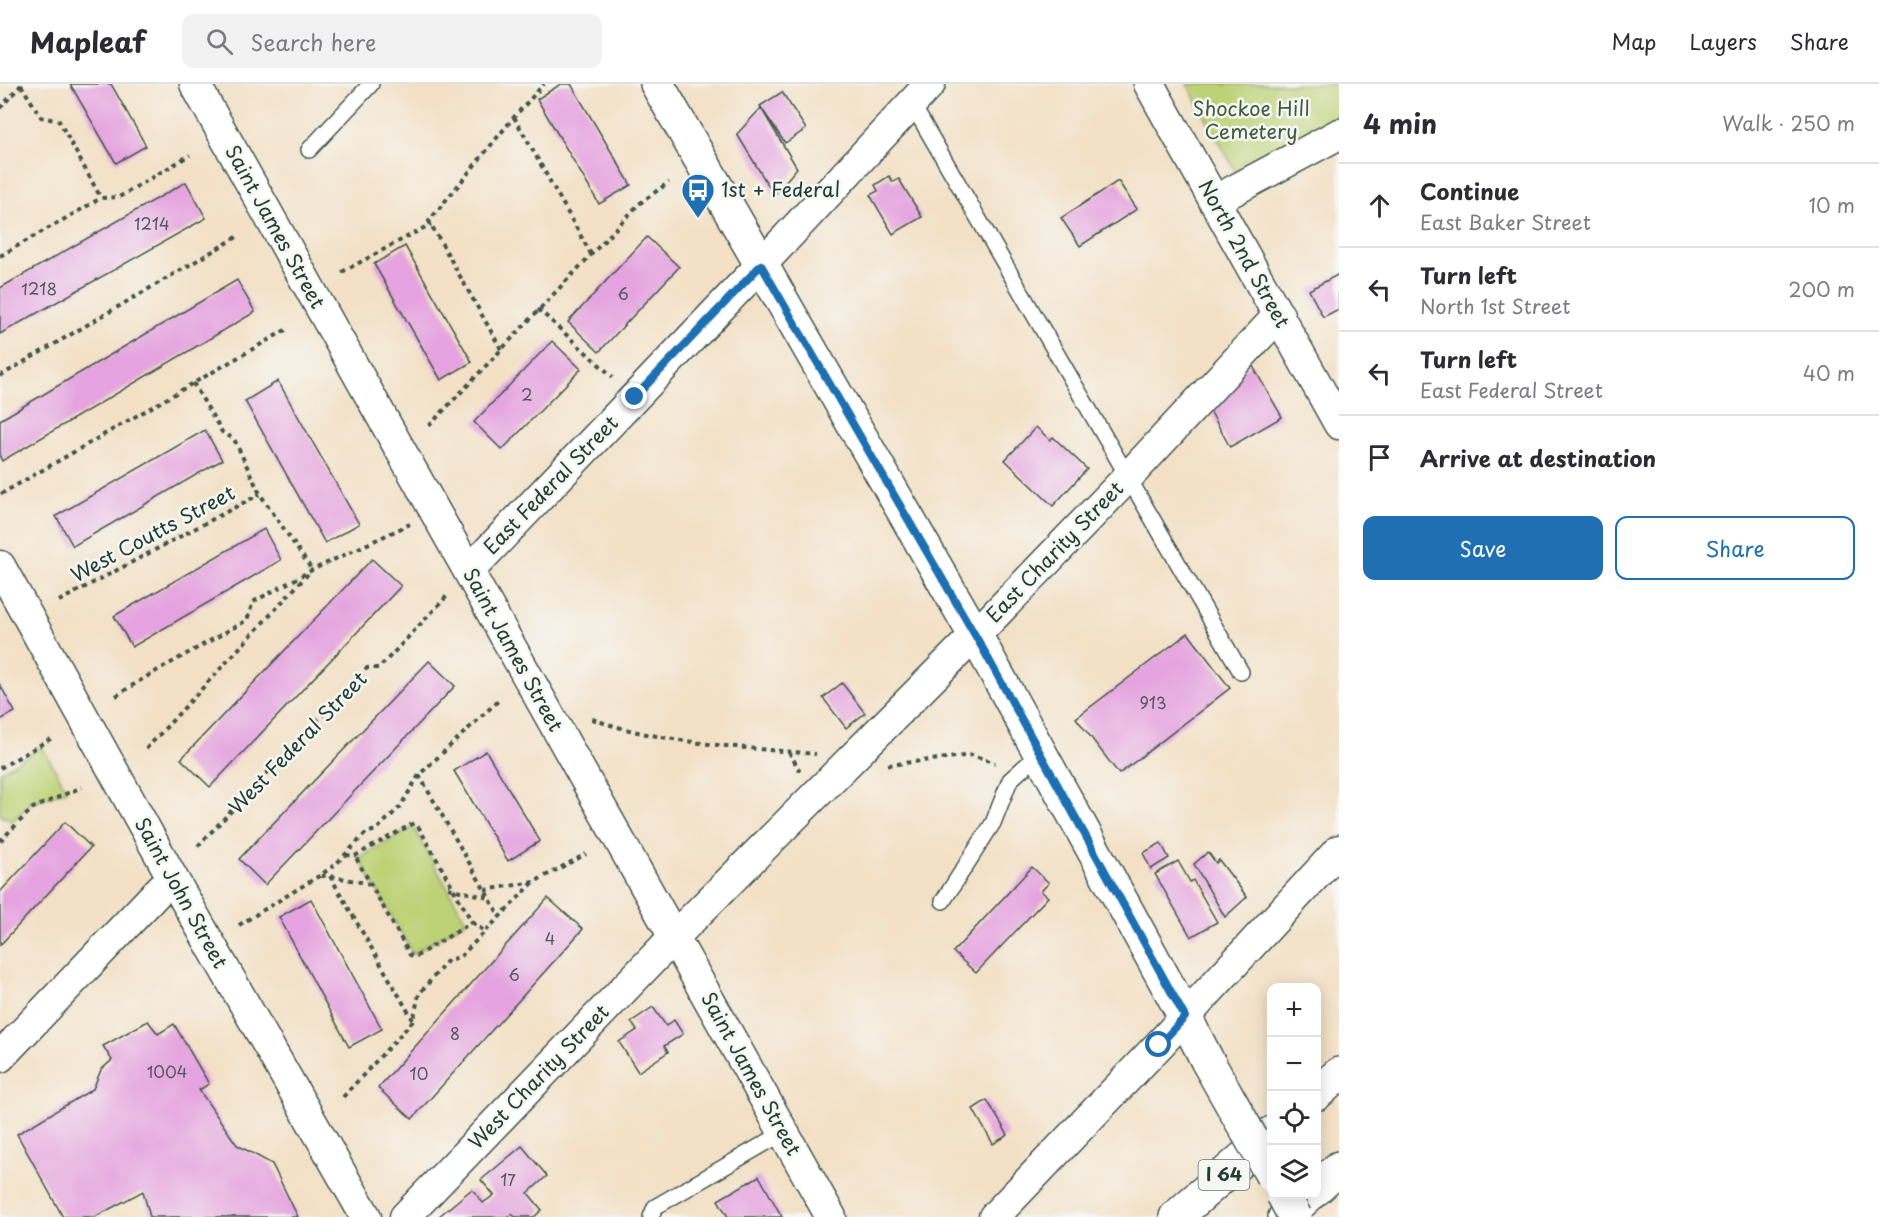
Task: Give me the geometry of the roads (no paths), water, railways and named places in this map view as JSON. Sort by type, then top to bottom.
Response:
[{"type":"main road","points":[[657,84],[975,635],[1267,1166]]},
{"type":"main road","points":[[1320,1091],[1339,1074]]},
{"type":"main road","name":"I 64","points":[[1176,1217],[1267,1137]]},
{"type":"main road","points":[[1321,1185],[1339,1168]]},
{"type":"main road","points":[[1286,1199],[1295,1217]]},
{"type":"main road","points":[[1285,1217],[1305,1199]]},
{"type":"street","name":"Saint James Street","points":[[195,84],[434,511],[460,581],[674,938],[831,1217]]},
{"type":"street","name":"North 2nd Street","points":[[1149,84],[1279,315],[1328,377],[1339,424]]},
{"type":"street","name":"East Federal Street","points":[[460,581],[921,94]]},
{"type":"street","points":[[1215,201],[1339,134]]},
{"type":"street","name":"East Charity Street","points":[[674,938],[975,635],[1128,477],[1279,315]]},
{"type":"street","name":"Saint John Street","points":[[0,567],[172,877],[366,1217]]},
{"type":"street","points":[[994,1217],[1185,1017],[1339,850]]},
{"type":"street","points":[[0,1058],[172,877]]},
{"type":"street","name":"West Charity Street","points":[[405,1217],[674,938]]},
{"type":"lane","points":[[309,150],[371,84]]},
{"type":"lane","points":[[921,94],[1128,477],[1241,672]]},
{"type":"lane","points":[[943,901],[993,823],[1010,780],[1040,753]]},
{"type":"lane","points":[[651,1217],[655,1207],[783,1133]]},
{"type":"place","name":"1st + Federal","points":[[698,219]]},
{"type":"park label","name":"Shockoe Hill Cemetery","points":[[1251,120]]}]
